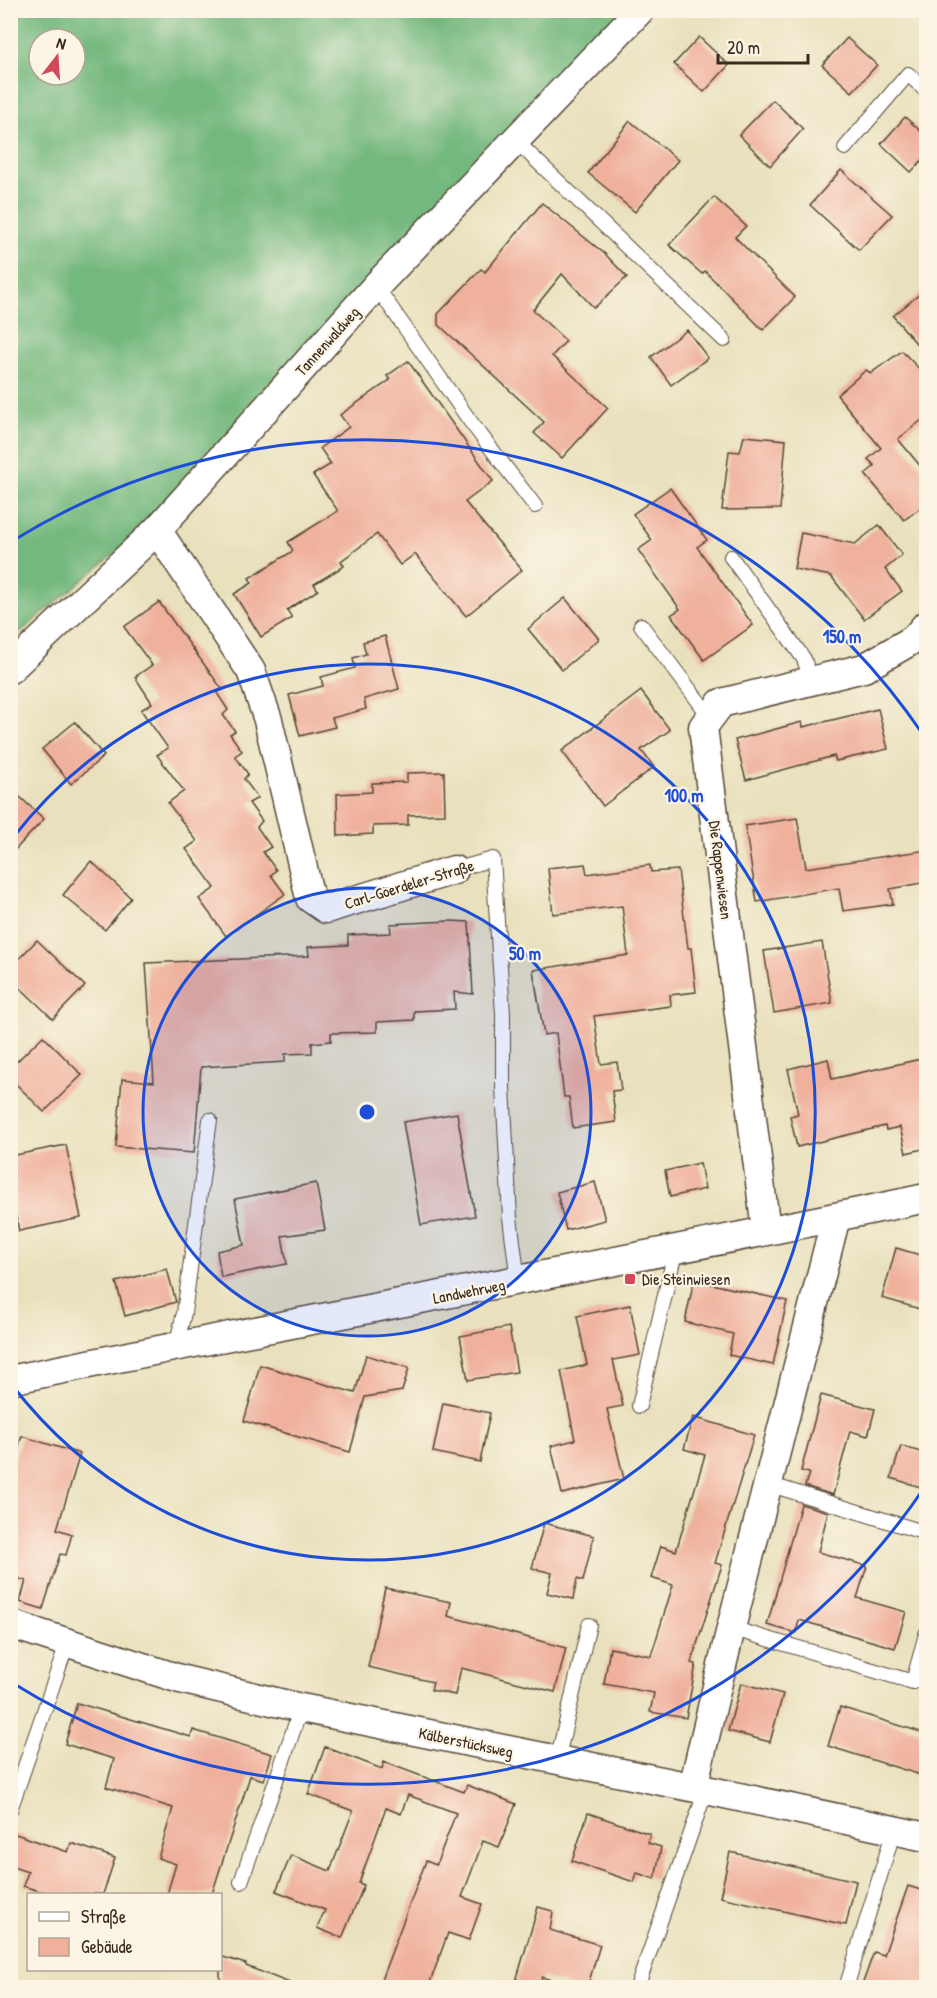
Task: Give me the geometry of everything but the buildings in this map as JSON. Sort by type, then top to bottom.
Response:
[{"type":"street","name":"Tannenwaldweg","points":[[10,669],[156,530],[376,286],[640,10]]},
{"type":"street","name":"Carl-Goerdeler-Straße","points":[[156,530],[251,671],[268,720],[310,898],[326,909],[454,870]]},
{"type":"street","points":[[711,718],[721,703],[864,668],[914,639],[927,625]]},
{"type":"street","name":"Die Rappenwiesen","points":[[711,718],[703,727],[766,1230]]},
{"type":"street","name":"Landwehrweg","points":[[10,1380],[927,1198]]},
{"type":"street","points":[[700,1788],[730,1628],[836,1217]]},
{"type":"street","name":"Kälberstücksweg","points":[[10,1624],[180,1679],[301,1708],[700,1788],[927,1837]]},
{"type":"lane","points":[[845,148],[908,74],[927,91]]},
{"type":"lane","points":[[516,141],[724,340]]},
{"type":"lane","points":[[376,286],[470,421],[536,506]]},
{"type":"lane","points":[[731,557],[804,659],[811,681]]},
{"type":"lane","points":[[641,625],[711,718]]},
{"type":"lane","name":"Carl-Goerdeler-Straße","points":[[454,870],[493,859],[503,1014],[503,1087],[510,1218],[518,1281]]},
{"type":"lane","points":[[176,1346],[184,1312],[210,1120]]},
{"type":"lane","points":[[639,1406],[676,1248]]},
{"type":"lane","points":[[768,1484],[927,1533]]},
{"type":"lane","points":[[557,1761],[589,1624]]},
{"type":"lane","points":[[730,1628],[913,1682],[927,1634]]},
{"type":"lane","points":[[10,1810],[67,1644]]},
{"type":"lane","points":[[241,1882],[301,1708]]},
{"type":"lane","points":[[637,1988],[700,1788]]},
{"type":"lane","points":[[846,1988],[894,1830]]},
{"type":"green space","points":[[24,11],[622,11],[130,541],[11,640],[10,26]]},
{"type":"place","name":"Die Steinwiesen","points":[[630,1279]]}]
